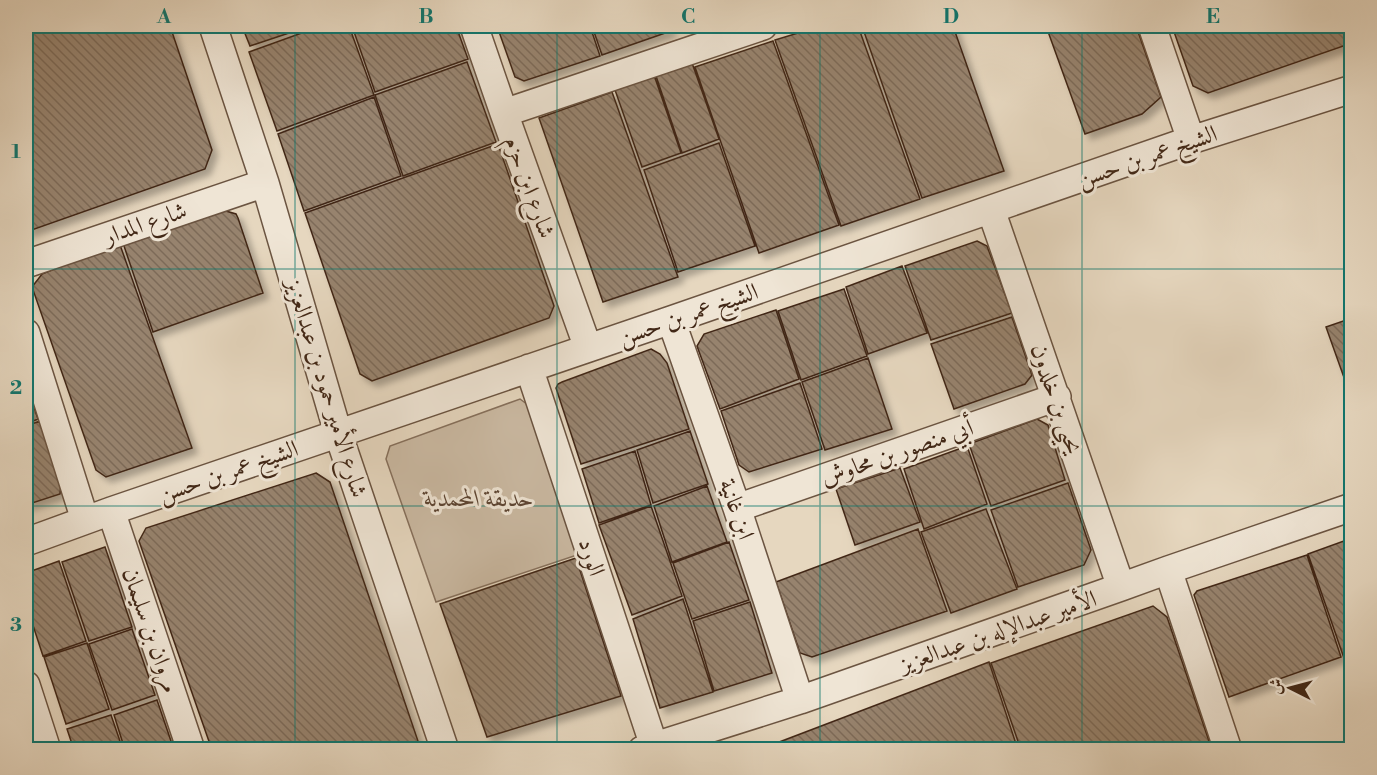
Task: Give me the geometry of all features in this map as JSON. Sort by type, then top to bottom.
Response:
[{"type":"street","name":"شارع الأمير حمود بن عبدالعزيز","points":[[213,26],[264,183],[338,433],[445,750]]},
{"type":"street","name":"شارع ابن حزم","points":[[474,26],[588,348]]},
{"type":"street","points":[[504,113],[763,26]]},
{"type":"street","points":[[1152,26],[1191,140]]},
{"type":"street","name":"الشيخ عمر بن حسن","points":[[26,542],[1191,140],[1352,89]]},
{"type":"street","name":"شارع المدار","points":[[26,264],[264,183]]},
{"type":"street","name":"يحيى بن خلدون","points":[[991,210],[1121,588]]},
{"type":"street","name":"ابن غانية","points":[[671,320],[737,508],[800,700]]},
{"type":"street","points":[[26,333],[85,520]]},
{"type":"street","name":"الورد","points":[[529,368],[648,748]]},
{"type":"street","name":"أبي منصور بن محاوش","points":[[737,508],[1057,397]]},
{"type":"street","name":"الأمير عبدالإله بن عبدالعزيز","points":[[648,748],[715,739],[800,700],[1352,507]]},
{"type":"street","name":"مروان بن سليمان","points":[[111,511],[191,750]]},
{"type":"street","points":[[1168,570],[1228,750]]},
{"type":"street","points":[[26,686],[39,746]]},
{"type":"green space","name":"حديقة المحمدية","points":[[520,399],[528,405],[577,555],[436,602],[386,459],[390,446]]},
{"type":"building","points":[[26,26],[170,26],[212,150],[205,169],[26,232]]},
{"type":"building","points":[[242,26],[310,26],[250,46]]},
{"type":"building","points":[[321,26],[349,26],[374,95],[277,131],[249,52]]},
{"type":"building","points":[[352,26],[456,26],[468,59],[375,92]]},
{"type":"building","points":[[497,26],[590,26],[600,56],[524,81],[515,77]]},
{"type":"building","points":[[592,26],[669,26],[671,31],[602,55]]},
{"type":"building","points":[[821,26],[858,26],[920,199],[841,226],[775,40]]},
{"type":"building","points":[[862,26],[953,26],[1004,171],[922,198]]},
{"type":"building","points":[[1046,26],[1136,26],[1161,97],[1142,114],[1085,134]]},
{"type":"building","points":[[1172,26],[1352,26],[1352,43],[1208,93],[1193,86]]},
{"type":"building","points":[[773,41],[839,225],[759,253],[695,67]]},
{"type":"building","points":[[467,62],[496,142],[403,176],[375,95]]},
{"type":"building","points":[[692,63],[719,139],[682,153],[656,76]]},
{"type":"building","points":[[654,75],[681,153],[642,167],[615,90]]},
{"type":"building","points":[[612,92],[678,277],[603,302],[539,118]]},
{"type":"building","points":[[374,97],[401,176],[304,211],[278,134]]},
{"type":"building","points":[[719,143],[755,246],[678,272],[644,170]]},
{"type":"building","points":[[498,144],[554,306],[549,318],[372,381],[360,374],[305,213]]},
{"type":"building","points":[[219,209],[236,214],[263,293],[153,332],[123,243]]},
{"type":"building","points":[[977,241],[987,246],[1012,313],[931,340],[905,266]]},
{"type":"building","points":[[119,242],[192,448],[106,477],[96,470],[32,287],[42,274]]},
{"type":"building","points":[[902,266],[927,333],[868,354],[846,287]]},
{"type":"building","points":[[844,289],[867,356],[801,380],[778,311]]},
{"type":"building","points":[[776,310],[799,379],[720,409],[697,346],[704,334]]},
{"type":"building","points":[[1012,317],[1032,375],[1025,384],[954,409],[931,344]]},
{"type":"building","points":[[1352,318],[1352,400],[1326,327]]},
{"type":"building","points":[[651,349],[660,354],[667,363],[689,429],[581,464],[556,388],[558,384]]},
{"type":"building","points":[[868,358],[892,429],[825,450],[802,382]]},
{"type":"building","points":[[26,383],[38,419],[26,424]]},
{"type":"building","points":[[800,383],[822,449],[749,472],[739,465],[721,411]]},
{"type":"building","points":[[1037,419],[1048,425],[1065,480],[991,506],[969,444]]},
{"type":"building","points":[[40,421],[61,484],[60,494],[26,505],[26,426]]},
{"type":"building","points":[[690,431],[708,484],[653,503],[637,450]]},
{"type":"building","points":[[967,446],[987,504],[924,529],[904,469]]},
{"type":"building","points":[[635,451],[651,505],[599,523],[582,469]]},
{"type":"building","points":[[900,468],[920,522],[855,545],[836,489]]},
{"type":"building","points":[[316,473],[330,482],[421,750],[212,750],[139,541],[146,528]]},
{"type":"building","points":[[1068,483],[1091,550],[1084,565],[1018,587],[991,510]]},
{"type":"building","points":[[707,486],[727,542],[672,562],[654,506]]},
{"type":"building","points":[[651,506],[682,596],[632,615],[599,525]]},
{"type":"building","points":[[986,509],[1017,589],[951,613],[921,532]]},
{"type":"building","points":[[918,529],[947,611],[812,657],[800,653],[776,582]]},
{"type":"building","points":[[1352,538],[1352,659],[1345,661],[1308,554]]},
{"type":"building","points":[[729,542],[749,600],[692,619],[673,563]]},
{"type":"building","points":[[105,547],[132,627],[89,641],[62,562]]},
{"type":"building","points":[[1307,555],[1341,657],[1229,697],[1194,595],[1197,591]]},
{"type":"building","points":[[576,558],[621,696],[487,737],[440,604]]},
{"type":"building","points":[[59,561],[86,641],[43,656],[26,604],[26,573]]},
{"type":"building","points":[[683,599],[713,692],[660,708],[633,619]]},
{"type":"building","points":[[750,602],[772,673],[714,691],[693,621]]},
{"type":"building","points":[[1153,606],[1167,617],[1212,750],[1021,750],[991,663]]},
{"type":"building","points":[[132,629],[155,695],[112,710],[89,644]]},
{"type":"building","points":[[87,643],[109,709],[66,724],[44,657]]},
{"type":"building","points":[[989,662],[1018,750],[760,750],[761,749]]},
{"type":"building","points":[[157,700],[174,750],[125,750],[114,715]]},
{"type":"building","points":[[111,715],[123,750],[74,750],[67,729]]}]
